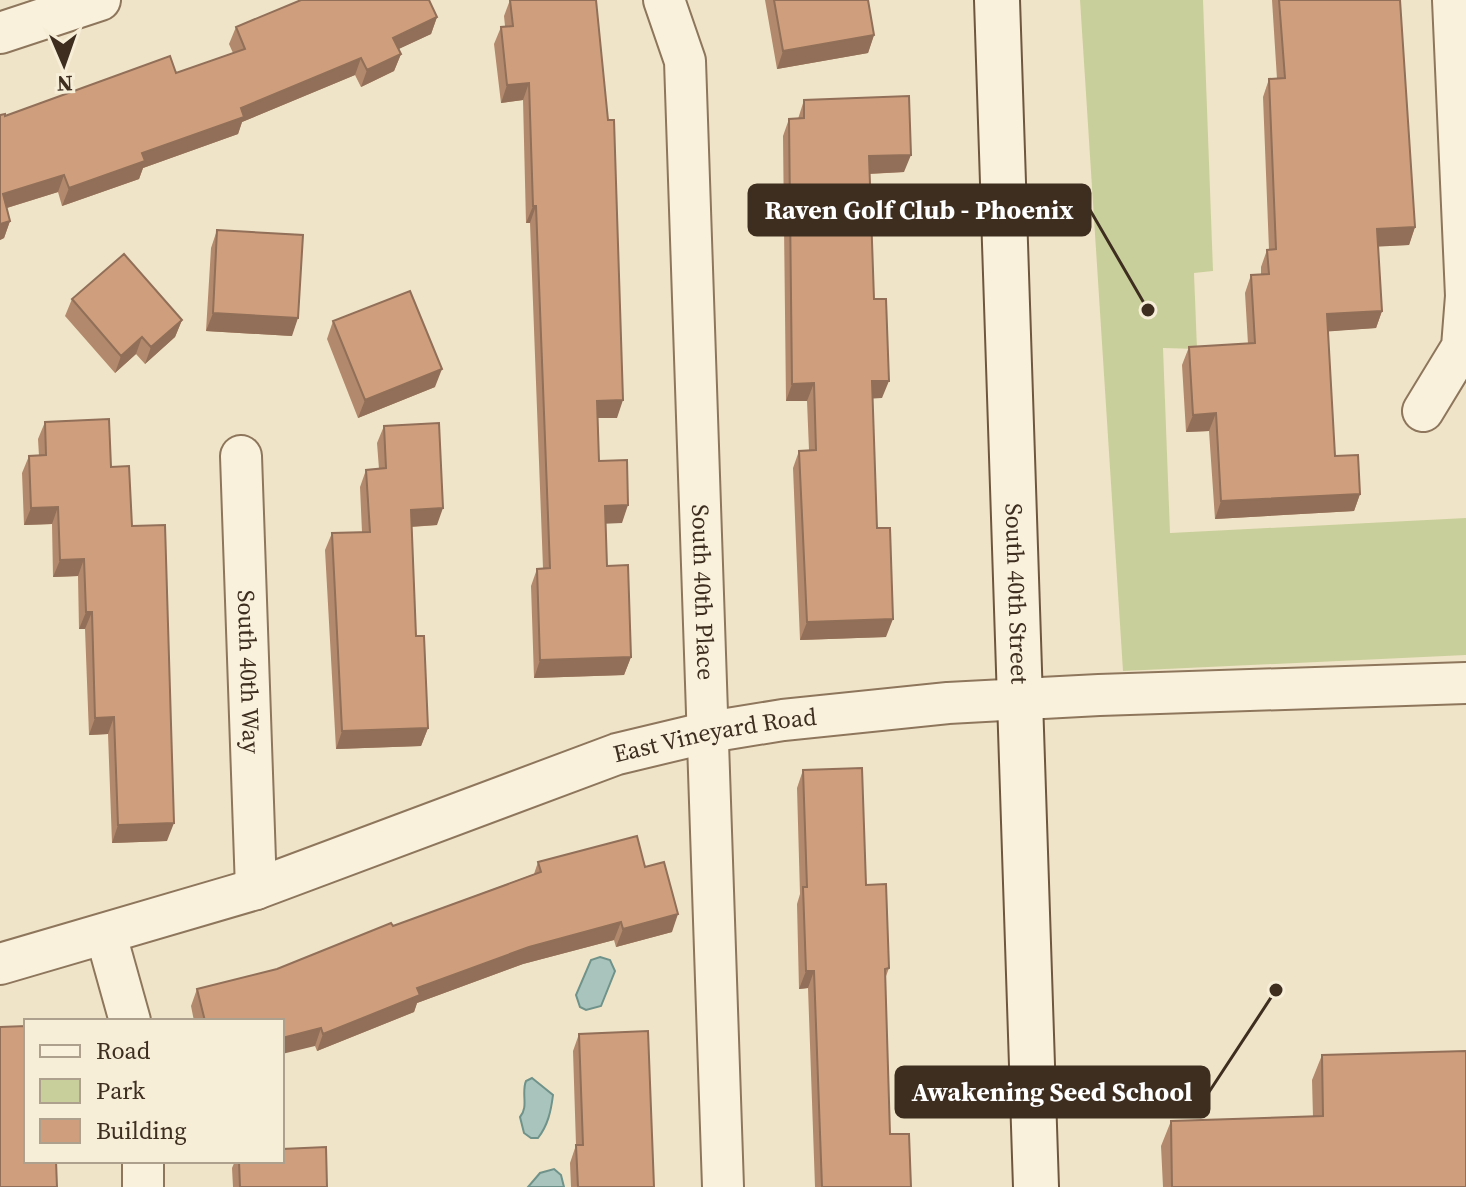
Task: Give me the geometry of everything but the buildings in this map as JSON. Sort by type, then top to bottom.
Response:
[{"type":"main road","name":"South 40th Street","points":[[997,0],[1036,1187]]},
{"type":"street","points":[[0,33],[100,0]]},
{"type":"street","name":"South 40th Place","points":[[664,0],[685,61],[723,1187]]},
{"type":"street","points":[[1423,411],[1462,347],[1466,296],[1453,0]]},
{"type":"street","name":"South 40th Way","points":[[241,456],[256,889]]},
{"type":"street","name":"East Vineyard Road","points":[[0,964],[256,889],[617,754],[709,732],[783,720],[948,703],[1466,683]]},
{"type":"street","points":[[106,935],[129,1019]]},
{"type":"street","points":[[143,1163],[143,1187]]},
{"type":"green space","points":[[1080,0],[1203,0],[1213,271],[1194,273],[1197,349],[1163,348],[1170,533],[1466,518],[1466,655],[1123,671]]},
{"type":"water","points":[[600,957],[610,960],[615,971],[601,1006],[586,1010],[580,1007],[576,995],[591,960]]},
{"type":"water","points":[[532,1078],[553,1095],[548,1118],[538,1138],[524,1133],[520,1117],[524,1109],[526,1081]]},
{"type":"water","points":[[554,1169],[561,1175],[564,1187],[528,1187],[540,1173]]},
{"type":"place","name":"Raven Golf Club - Phoenix","points":[[1148,310]]},
{"type":"place","name":"Awakening Seed School","points":[[1276,990]]}]
